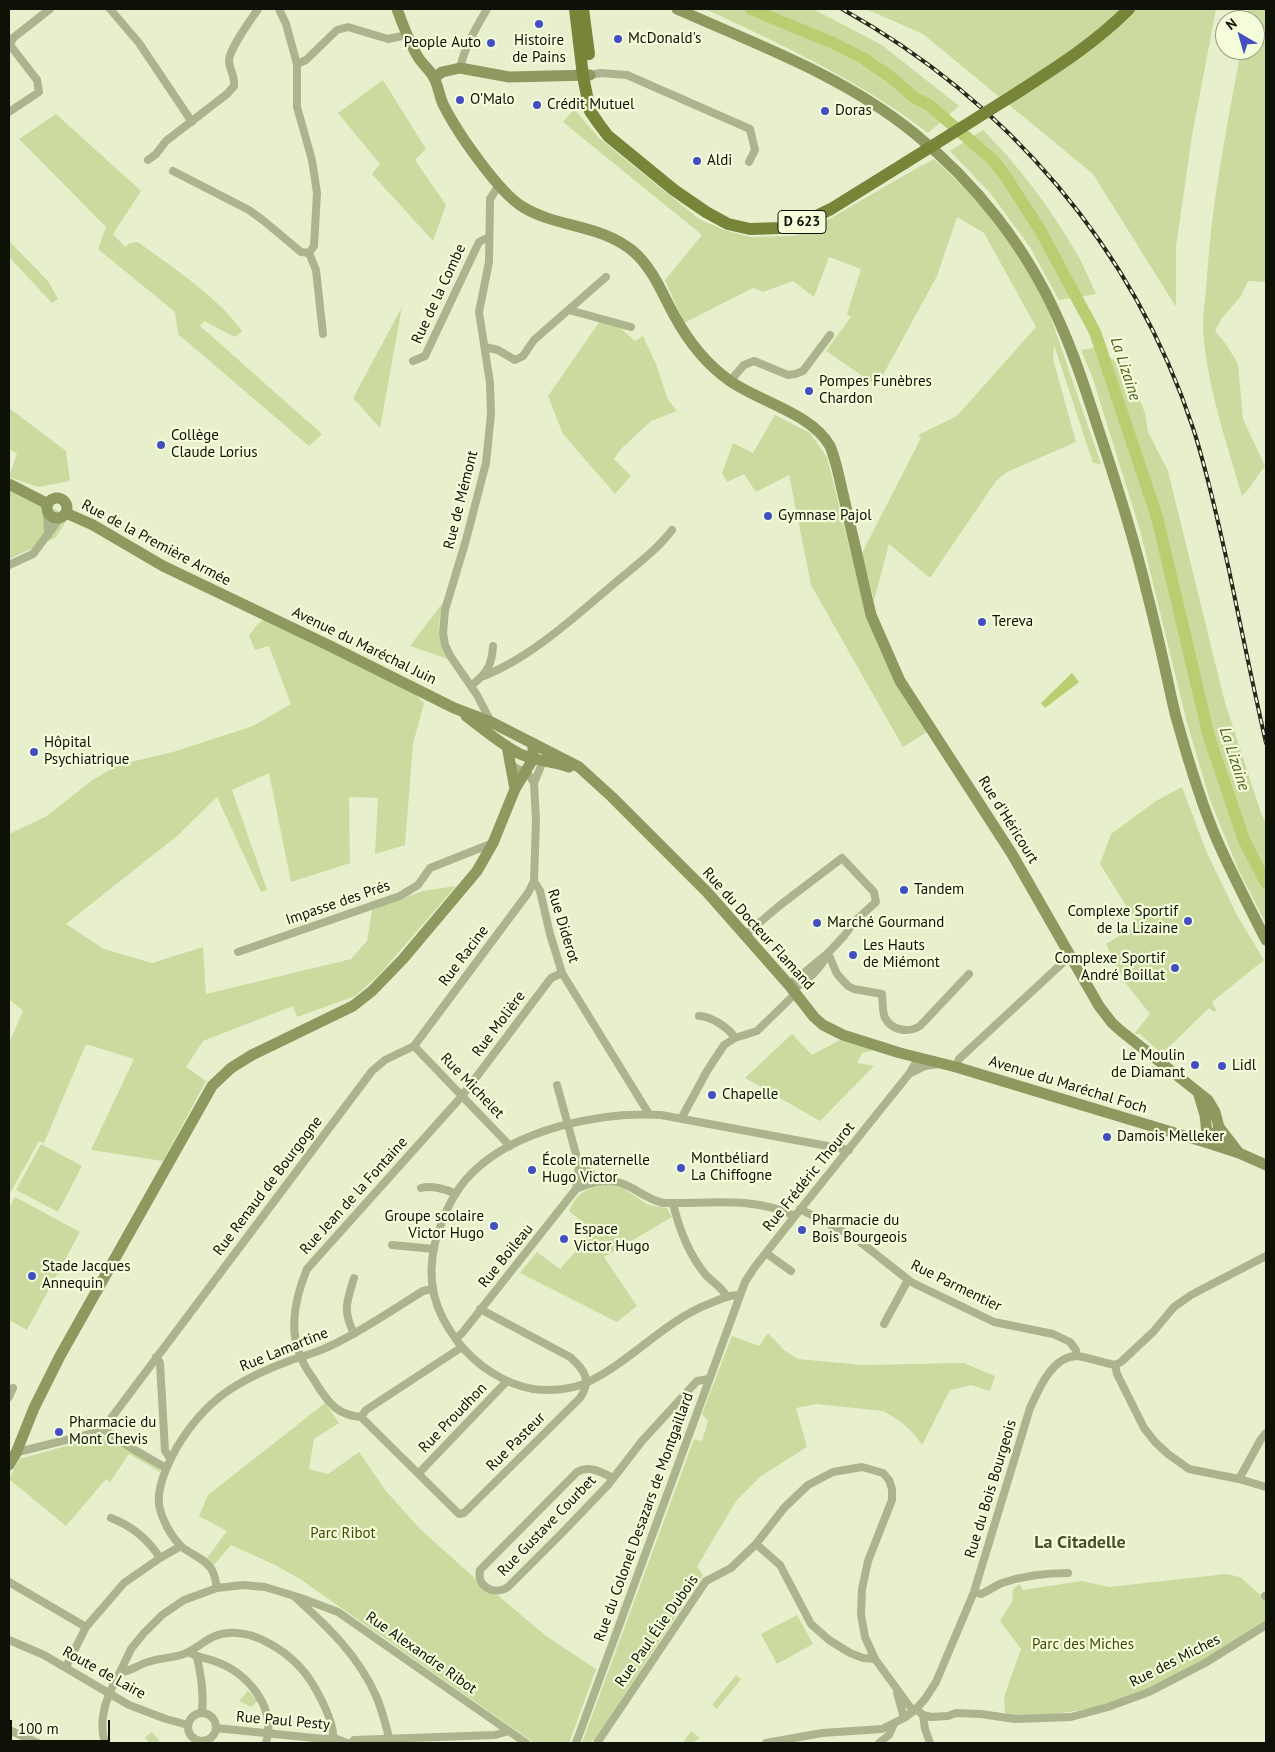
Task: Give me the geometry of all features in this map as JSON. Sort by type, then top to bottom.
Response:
[{"type":"main road","name":"D 623","points":[[580,9],[590,111],[608,136],[674,190],[706,212],[728,224],[750,229],[781,228],[806,221],[831,209],[1065,62],[1092,43],[1129,9]]},
{"type":"street","points":[[9,112],[39,92],[37,80],[10,45],[13,38],[50,9]]},
{"type":"street","points":[[110,9],[139,43],[192,122]]},
{"type":"street","points":[[148,160],[156,154],[166,141],[227,94],[234,86],[234,77],[229,62],[231,53],[258,9]]},
{"type":"street","points":[[279,9],[286,24],[297,64],[297,107],[312,160],[317,192],[314,246],[309,252]]},
{"type":"street","name":"Rue d'Héricourt","points":[[397,9],[418,57],[434,78],[444,106],[461,134],[499,185],[522,207],[607,236],[634,252],[655,277],[685,334],[697,350],[730,381],[800,418],[813,427],[830,447],[852,526],[871,615],[900,681],[1012,854],[1098,1006],[1112,1023],[1208,1100],[1215,1112],[1219,1127],[1239,1153]]},
{"type":"street","points":[[460,68],[462,57],[472,35],[487,9]]},
{"type":"street","points":[[676,9],[837,82],[893,117],[935,150],[986,203],[1035,272],[1060,321],[1080,374],[1127,517],[1147,592],[1176,721],[1197,787],[1217,840],[1266,940]]},
{"type":"street","points":[[297,64],[306,60],[337,30],[342,28],[348,27],[388,39],[407,34]]},
{"type":"street","points":[[434,78],[442,72],[460,68],[509,77],[587,76],[601,73],[627,75],[750,129],[755,150],[749,162]]},
{"type":"street","points":[[173,171],[249,210],[301,252],[309,252]]},
{"type":"street","name":"Rue de Mémont","points":[[471,686],[451,657],[445,645],[443,633],[445,610],[486,463],[491,414],[490,383],[479,312],[489,262],[490,199],[499,185]]},
{"type":"street","name":"Rue de la Combe","points":[[413,361],[425,356],[479,242],[489,237]]},
{"type":"street","points":[[309,252],[316,270],[322,334]]},
{"type":"street","points":[[485,347],[498,350],[515,360],[523,356],[534,340],[606,277]]},
{"type":"street","points":[[569,310],[631,327]]},
{"type":"street","points":[[730,381],[744,365],[754,361],[788,374],[802,371],[830,335]]},
{"type":"street","name":"Rue de la Première Armée","points":[[9,484],[47,507],[50,516],[63,516],[93,525],[163,566],[260,612]]},
{"type":"street","name":"Rue de la Première Armée","points":[[47,507],[56,498],[63,500],[67,506],[63,516]]},
{"type":"street","points":[[47,507],[48,535]]},
{"type":"street","points":[[9,565],[33,554],[63,516]]},
{"type":"street","points":[[492,722],[478,695],[471,686],[484,676],[515,660],[548,637],[645,558],[672,530]]},
{"type":"street","name":"Avenue du Maréchal Juin","points":[[260,612],[380,670],[479,721],[507,746],[519,753],[538,760],[565,766],[596,783]]},
{"type":"street","points":[[484,676],[492,655],[493,646]]},
{"type":"street","points":[[478,695],[479,721]]},
{"type":"street","name":"Avenue du Maréchal Juin","points":[[479,721],[492,722],[534,743],[579,767],[596,783]]},
{"type":"street","points":[[515,788],[507,746],[521,737]]},
{"type":"street","points":[[9,1465],[34,1408],[60,1356],[212,1086],[232,1068],[252,1056],[353,1006],[372,991],[403,959],[476,871],[493,843],[515,788],[525,773],[538,760],[534,743]]},
{"type":"street","name":"Rue Diderot","points":[[538,760],[534,783],[536,820],[534,881],[540,891],[562,973],[649,1114]]},
{"type":"street","points":[[511,765],[530,775],[534,783]]},
{"type":"street","name":"Rue du Docteur Flamand","points":[[596,783],[707,892],[814,1017],[823,1025],[843,1035],[919,1057]]},
{"type":"street","name":"Impasse des Prés","points":[[238,952],[400,896],[418,885],[430,868],[493,843]]},
{"type":"street","points":[[681,1119],[718,1052],[734,1038],[757,1032],[792,989],[844,936],[854,921],[876,902],[874,892],[842,858],[779,906],[745,935]]},
{"type":"street","name":"Rue Racine","points":[[414,1046],[528,893],[534,881]]},
{"type":"street","points":[[828,952],[841,980],[854,989],[882,994],[885,1018],[895,1028],[906,1031],[920,1026],[969,974]]},
{"type":"street","points":[[956,1067],[959,1059],[1069,957]]},
{"type":"street","name":"Rue Molière","points":[[462,1096],[551,978],[562,973]]},
{"type":"street","points":[[699,1016],[707,1016],[732,1033],[734,1038]]},
{"type":"street","name":"Rue Michelet","points":[[414,1046],[510,1146]]},
{"type":"street","name":"Rue Renaud de Bourgogne","points":[[103,1428],[372,1071],[385,1060],[414,1046]]},
{"type":"street","points":[[900,1052],[908,1067],[909,1074]]},
{"type":"street","name":"Avenue du Maréchal Foch","points":[[919,1057],[1189,1137],[1239,1153],[1266,1165]]},
{"type":"street","name":"Rue Frédéric Thourot","points":[[739,1298],[745,1282],[766,1253],[909,1074],[919,1057]]},
{"type":"street","name":"Rue Frédéric Thourot","points":[[909,1074],[925,1066],[942,1063]]},
{"type":"street","points":[[557,1085],[579,1165],[576,1189],[600,1180],[615,1181],[629,1186],[654,1201],[673,1203],[750,1202],[786,1212],[798,1212]]},
{"type":"street","points":[[1198,1092],[1205,1116],[1208,1143]]},
{"type":"street","name":"Rue Jean de la Fontaine","points":[[300,1357],[294,1328],[294,1311],[298,1290],[308,1269],[462,1096]]},
{"type":"street","points":[[739,1298],[734,1294],[703,1306],[684,1316],[587,1383],[556,1390],[533,1389],[507,1382],[486,1368],[462,1347],[456,1339],[438,1308],[432,1289],[434,1249],[445,1214],[456,1194],[470,1174],[481,1164],[510,1146],[536,1134],[595,1118],[649,1114],[849,1150]]},
{"type":"street","points":[[1189,1137],[1205,1124]]},
{"type":"street","points":[[1208,1143],[1214,1137],[1219,1127]]},
{"type":"street","points":[[579,1165],[600,1180]]},
{"type":"street","points":[[421,1188],[427,1186],[456,1194]]},
{"type":"street","name":"Rue Boileau","points":[[456,1339],[576,1189]]},
{"type":"street","points":[[673,1203],[678,1226],[689,1249],[704,1272],[724,1291],[726,1297]]},
{"type":"street","name":"Rue Parmentier","points":[[798,1212],[854,1237],[908,1280],[994,1322],[1053,1334],[1070,1342],[1076,1350],[1076,1356]]},
{"type":"street","points":[[392,1245],[434,1249]]},
{"type":"street","points":[[766,1253],[792,1271]]},
{"type":"street","points":[[1076,1356],[1116,1365],[1127,1359],[1153,1332],[1174,1306],[1191,1295],[1266,1256]]},
{"type":"street","points":[[354,1278],[346,1306],[348,1323],[354,1334]]},
{"type":"street","points":[[884,1324],[908,1280]]},
{"type":"street","name":"Rue Lamartine","points":[[217,1588],[212,1570],[208,1565],[181,1546],[164,1522],[159,1504],[160,1490],[166,1468],[182,1439],[209,1406],[226,1391],[251,1376],[327,1348],[354,1334],[423,1291],[432,1289]]},
{"type":"street","name":"Rue du Colonel Desazars de Montgaillard","points":[[576,1743],[739,1298]]},
{"type":"street","points":[[480,1310],[570,1357],[586,1376],[587,1383]]},
{"type":"street","points":[[361,1417],[366,1410],[462,1347]]},
{"type":"street","name":"Rue du Bois Bourgeois","points":[[766,1743],[822,1733],[882,1729],[917,1712],[936,1682],[974,1592],[1030,1408],[1040,1387],[1058,1363],[1076,1356]]},
{"type":"street","points":[[156,1357],[160,1363],[166,1451],[170,1458]]},
{"type":"street","points":[[300,1357],[322,1392],[338,1411],[349,1416],[361,1417],[419,1473]]},
{"type":"street","points":[[1116,1365],[1117,1374],[1144,1428],[1155,1442],[1190,1469],[1239,1479],[1266,1487]]},
{"type":"street","name":"Rue Gustave Courbet","points":[[613,1478],[591,1468],[578,1472],[480,1570],[480,1582],[490,1590],[497,1592],[508,1587],[613,1478],[642,1441],[697,1381],[709,1379]]},
{"type":"street","name":"Rue Proudhon","points":[[419,1473],[507,1382]]},
{"type":"street","name":"Rue Pasteur","points":[[419,1473],[458,1514],[464,1513],[580,1398],[585,1391],[587,1383]]},
{"type":"street","points":[[9,1398],[13,1388]]},
{"type":"street","points":[[13,1454],[94,1433],[103,1428],[128,1446],[166,1468]]},
{"type":"street","points":[[1239,1479],[1266,1433]]},
{"type":"street","name":"Rue Paul Élie Dubois","points":[[597,1743],[706,1581],[730,1568],[756,1544],[784,1508],[808,1485],[833,1472],[862,1467],[882,1473],[889,1480],[892,1489],[892,1500],[868,1561],[862,1589],[861,1615],[865,1637],[875,1659],[896,1689],[917,1712]]},
{"type":"street","points":[[111,1518],[122,1522],[144,1537],[160,1558]]},
{"type":"street","points":[[756,1544],[780,1565],[811,1624],[829,1640],[850,1654],[875,1659]]},
{"type":"street","points":[[66,1667],[86,1627],[124,1583],[181,1546]]},
{"type":"street","points":[[974,1592],[981,1594],[1000,1584],[1050,1573],[1068,1572]]},
{"type":"street","points":[[9,1582],[86,1627]]},
{"type":"street","name":"Rue Alexandre Ribot","points":[[105,1743],[102,1726],[108,1693],[132,1649],[162,1615],[184,1600],[217,1588],[243,1585],[265,1588],[302,1598],[338,1612],[526,1743]]},
{"type":"street","points":[[295,1597],[347,1648],[365,1674],[382,1710],[389,1738]]},
{"type":"street","name":"Rue des Miches","points":[[917,1712],[931,1717],[948,1716],[956,1713],[981,1714],[1015,1719],[1070,1717],[1108,1707],[1149,1692],[1205,1663],[1266,1625]]},
{"type":"street","points":[[120,1672],[128,1672],[145,1662],[189,1652],[216,1636],[233,1633],[253,1636],[272,1645],[296,1663],[310,1680],[321,1698],[332,1728],[333,1741]]},
{"type":"street","name":"Route de Laire","points":[[9,1640],[44,1655],[129,1705],[188,1725]]},
{"type":"street","points":[[189,1652],[197,1657],[213,1660],[233,1669],[244,1677],[260,1699],[266,1713],[269,1734],[266,1743]]},
{"type":"street","points":[[197,1657],[204,1701],[202,1712]]},
{"type":"street","points":[[896,1689],[904,1718]]},
{"type":"street","points":[[202,1712],[207,1713],[214,1719],[216,1728],[215,1733],[208,1740],[198,1742],[189,1733],[188,1725],[191,1717],[202,1712]]},
{"type":"street","points":[[917,1712],[930,1743]]},
{"type":"street","points":[[879,1743],[890,1735],[894,1724]]},
{"type":"street","name":"Rue Paul Pesty","points":[[216,1728],[346,1743]]},
{"type":"street","points":[[9,1730],[37,1743]]},
{"type":"street","points":[[351,1743],[354,1740],[389,1738],[495,1735],[509,1731]]},
{"type":"green space","points":[[705,9],[813,9],[882,45],[959,106],[928,133],[876,97],[820,65]]},
{"type":"green space","points":[[866,9],[1216,9],[1192,136],[1176,247],[1176,307],[1093,174],[923,34]]},
{"type":"green space","points":[[1266,9],[1266,282],[1248,281],[1241,296],[1222,318],[1215,331],[1226,344],[1238,364],[1243,419],[1265,466],[1242,496],[1208,371],[1203,329],[1212,219],[1239,60],[1265,60],[1265,10],[1248,10]]},
{"type":"green space","points":[[383,80],[426,149],[415,160],[446,205],[433,241],[372,174],[380,164],[338,113]]},
{"type":"green space","points":[[574,109],[599,138],[699,219],[724,230],[750,237],[794,236],[807,232],[934,159],[982,205],[1027,268],[1048,309],[1101,464],[1093,463],[1054,345],[1053,359],[1076,442],[1007,472],[996,481],[930,578],[889,544],[874,600],[862,553],[921,438],[918,435],[957,416],[1036,327],[984,233],[957,217],[937,276],[877,386],[826,351],[851,317],[847,314],[861,269],[829,257],[814,297],[793,281],[763,292],[753,288],[684,323],[665,280],[702,235],[563,122]]},
{"type":"green space","points":[[56,114],[141,191],[113,234],[125,247],[130,243],[138,242],[219,305],[242,331],[235,337],[204,321],[200,326],[322,434],[309,446],[178,334],[175,312],[98,249],[106,227],[19,139]]},
{"type":"green space","points":[[983,130],[1021,172],[1054,217],[1080,260],[1096,294],[1059,300],[1030,247],[991,194],[950,151]]},
{"type":"green space","points":[[9,241],[48,281],[58,299],[52,303],[9,257]]},
{"type":"green space","points":[[402,307],[380,428],[353,398]]},
{"type":"green space","points":[[600,321],[618,326],[635,341],[643,336],[656,364],[668,400],[677,411],[651,421],[621,449],[614,459],[631,476],[615,494],[563,434],[548,396]]},
{"type":"green space","points":[[1094,348],[1127,368],[1145,413],[1148,432],[1168,471],[1224,699],[1266,825],[1266,924],[1239,871],[1210,800],[1187,723],[1140,530],[1092,376],[1081,350]]},
{"type":"green space","points":[[9,408],[66,451],[70,481],[38,487],[9,477],[17,453],[9,449]]},
{"type":"green space","points":[[775,415],[810,433],[827,457],[865,611],[927,732],[903,747],[811,585],[789,475],[756,492],[744,474],[727,482],[722,473],[733,443],[753,453]]},
{"type":"green space","points":[[9,484],[69,517],[55,538],[9,559]]},
{"type":"green space","points":[[444,601],[439,630],[441,643],[448,659],[410,646]]},
{"type":"green space","points":[[267,617],[414,693],[424,703],[413,744],[405,845],[375,854],[378,798],[349,797],[350,863],[291,882],[269,773],[232,790],[267,890],[261,892],[217,797],[177,836],[66,924],[104,949],[152,963],[203,947],[206,994],[351,959],[367,941],[372,910],[423,891],[456,886],[378,976],[355,996],[297,1017],[293,1006],[203,1041],[186,1067],[206,1081],[163,1161],[91,1150],[134,1059],[86,1044],[44,1143],[39,1141],[9,1195],[9,1043],[23,1011],[9,999],[9,834],[47,816],[91,781],[118,765],[173,752],[253,726],[291,704],[269,646],[255,650],[249,636],[257,625]]},
{"type":"green space","name":"Complexe Sportif de la Lizaine","points":[[1182,787],[1207,853],[1238,917],[1264,960],[1212,1002],[1216,1010],[1214,1012],[1209,1008],[1162,1054],[1140,1034],[1134,1034],[1150,1014],[1124,981],[1106,944],[1138,925],[1100,864],[1111,834],[1156,801]]},
{"type":"green space","points":[[792,1034],[812,1055],[840,1040],[874,1050],[862,1053],[857,1063],[874,1066],[820,1121],[745,1078]]},
{"type":"green space","points":[[41,1144],[82,1166],[58,1212],[16,1190]]},
{"type":"green space","points":[[606,1185],[623,1188],[648,1205],[667,1208],[672,1217],[604,1257],[637,1306],[617,1322],[520,1273],[537,1252],[560,1269],[576,1251],[580,1253],[582,1249],[579,1247],[592,1230],[569,1211],[575,1200],[583,1192]]},
{"type":"green space","name":"Stade Jacques Annequin","points":[[15,1197],[80,1232],[27,1330],[9,1320],[9,1208]]},
{"type":"green space","points":[[768,1333],[784,1350],[798,1359],[862,1365],[964,1363],[995,1376],[990,1391],[971,1385],[950,1390],[922,1445],[914,1434],[900,1421],[883,1411],[816,1404],[796,1408],[807,1447],[761,1476],[736,1501],[697,1567],[703,1575],[595,1739],[589,1743],[582,1743],[694,1439],[702,1441],[708,1421],[702,1414],[732,1336],[759,1346]]},
{"type":"green space","name":"Parc Ribot","points":[[325,1403],[339,1423],[314,1439],[309,1469],[328,1474],[359,1452],[386,1491],[419,1528],[488,1590],[495,1593],[546,1636],[596,1669],[569,1743],[534,1743],[300,1579],[275,1565],[231,1545],[214,1565],[207,1558],[227,1531],[199,1516],[208,1495]]},
{"type":"green space","points":[[103,1436],[157,1466],[160,1472],[129,1454],[110,1482],[106,1479],[66,1526],[9,1479],[19,1459]]},
{"type":"green space","name":"Parc des Miches","points":[[1226,1574],[1240,1577],[1265,1599],[1266,1621],[1177,1675],[1126,1698],[1086,1709],[1046,1715],[1005,1716],[1004,1697],[1021,1649],[1000,1621],[1012,1602],[1013,1589],[1019,1584],[1023,1590],[1082,1581],[1109,1587]]},
{"type":"green space","points":[[797,1615],[813,1644],[777,1664],[761,1634]]},
{"type":"green space","points":[[736,1675],[741,1679],[717,1709],[712,1705]]},
{"type":"green space","points":[[248,1691],[258,1701],[251,1707],[239,1701]]},
{"type":"green space","points":[[691,1731],[700,1738],[692,1743],[683,1743]]},
{"type":"green space","points":[[152,1732],[161,1743],[149,1743],[145,1737]]},
{"type":"shaded area","points":[[1072,673],[1079,682],[1045,708],[1041,703]]},
{"type":"waterway","name":"La Lizaine","points":[[751,9],[833,43],[863,58],[892,78],[915,98],[929,105],[993,160],[1040,230],[1095,332],[1157,517],[1209,737],[1244,840],[1266,883]]},
{"type":"railway","points":[[842,9],[902,46],[958,88],[1010,134],[1057,185],[1099,240],[1136,299],[1167,362],[1198,445],[1221,534],[1266,743]]},
{"type":"place","name":"Histoire de Pains","points":[[539,24]]},
{"type":"place","name":"McDonald's","points":[[618,39]]},
{"type":"place","name":"People Auto","points":[[491,43]]},
{"type":"place","name":"O'Malo","points":[[460,100]]},
{"type":"place","name":"Crédit Mutuel","points":[[537,105]]},
{"type":"place","name":"Doras","points":[[825,111]]},
{"type":"place","name":"Aldi","points":[[697,161]]},
{"type":"place","name":"Pompes Funèbres Chardon","points":[[809,391]]},
{"type":"place","name":"Collège Claude Lorius","points":[[161,445]]},
{"type":"place","name":"Gymnase Pajol","points":[[768,516]]},
{"type":"place","name":"Tereva","points":[[982,622]]},
{"type":"place","name":"Hôpital Psychiatrique","points":[[34,752]]},
{"type":"place","name":"Tandem","points":[[904,890]]},
{"type":"place","name":"Complexe Sportif de la Lizaine","points":[[1188,921]]},
{"type":"place","name":"Marché Gourmand","points":[[817,923]]},
{"type":"place","name":"Les Hauts de Miémont","points":[[853,955]]},
{"type":"place","name":"Complexe Sportif André Boillat","points":[[1175,968]]},
{"type":"place","name":"Le Moulin de Diamant","points":[[1195,1065]]},
{"type":"place","name":"Lidl","points":[[1222,1066]]},
{"type":"place","name":"Chapelle","points":[[712,1095]]},
{"type":"place","name":"Damois Melleker","points":[[1107,1137]]},
{"type":"place","name":"Montbéliard La Chiffogne","points":[[681,1168]]},
{"type":"place","name":"École maternelle Hugo Victor","points":[[532,1170]]},
{"type":"place","name":"Groupe scolaire Victor Hugo","points":[[494,1226]]},
{"type":"place","name":"Pharmacie du Bois Bourgeois","points":[[802,1230]]},
{"type":"place","name":"Espace Victor Hugo","points":[[564,1239]]},
{"type":"place","name":"Stade Jacques Annequin","points":[[32,1276]]},
{"type":"place","name":"Pharmacie du Mont Chevis","points":[[59,1432]]},
{"type":"district","name":"La Citadelle","points":[[1080,1543]]}]
